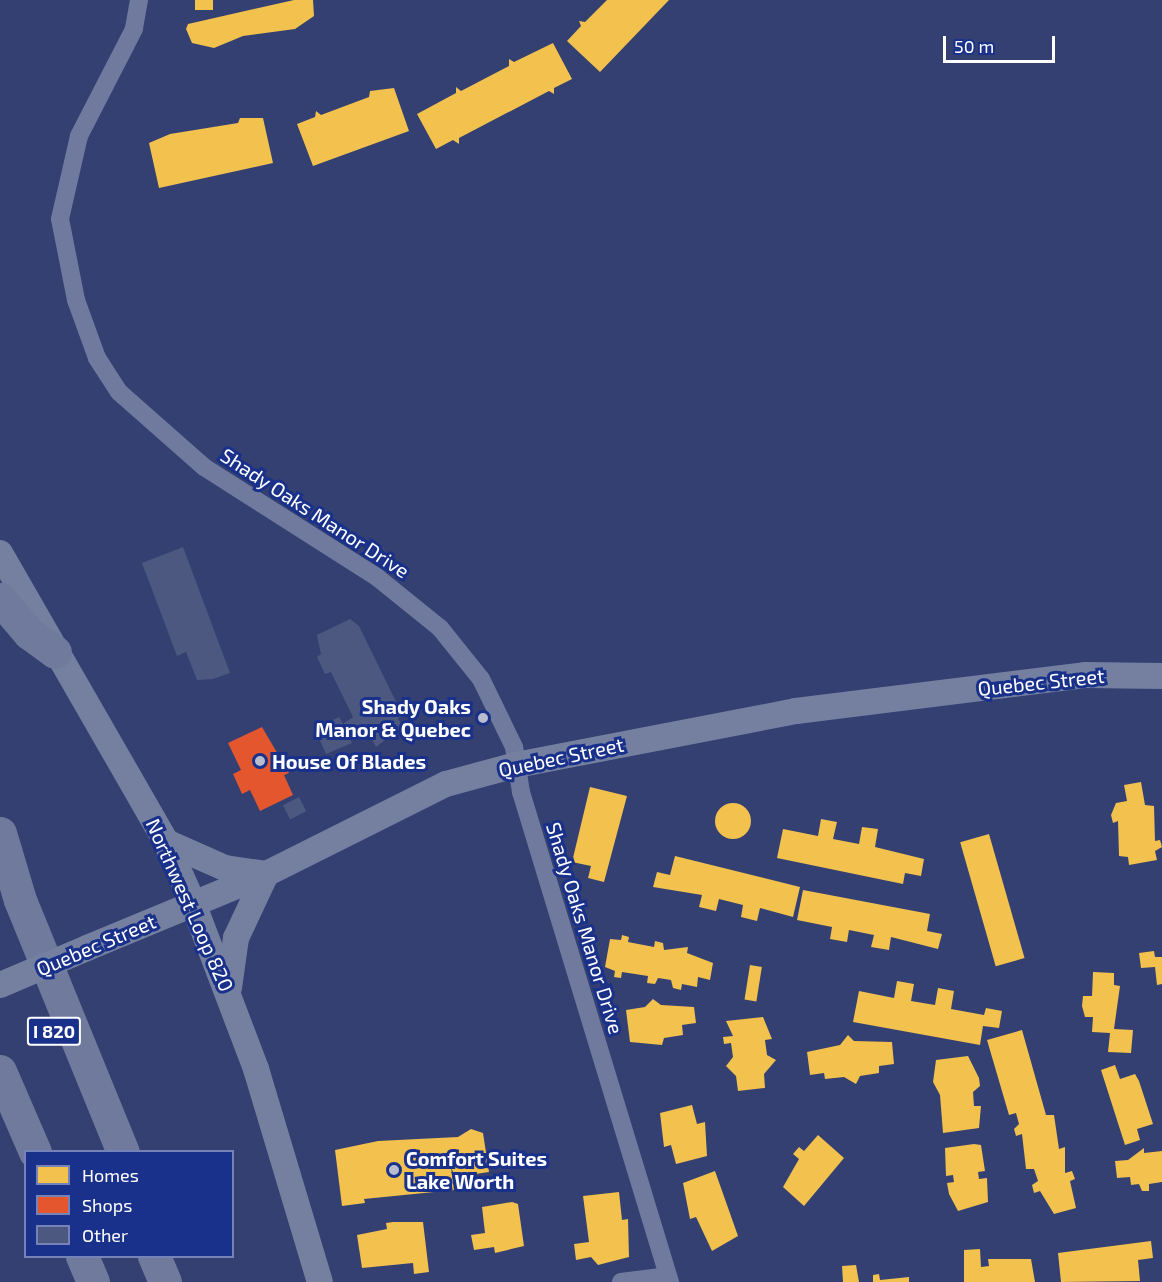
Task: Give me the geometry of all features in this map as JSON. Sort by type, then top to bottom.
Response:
[{"type":"highway","points":[[0,599],[29,633],[55,652]]},
{"type":"highway","points":[[0,833],[20,900],[122,1150]]},
{"type":"highway","name":"I 820","points":[[0,908],[107,1150]]},
{"type":"highway","points":[[0,1071],[34,1150]]},
{"type":"highway","points":[[82,1258],[93,1282]]},
{"type":"highway","points":[[154,1258],[165,1282]]},
{"type":"street","name":"Shady Oaks Manor Drive","points":[[139,0],[134,29],[79,136],[60,219],[76,300],[97,358],[119,392],[204,467],[378,578],[440,628],[481,679],[514,747],[516,765],[668,1279]]},
{"type":"street","name":"Northwest Loop 820","points":[[0,553],[166,842],[193,903],[229,991],[320,1282]]},
{"type":"street","name":"Quebec Street","points":[[0,985],[266,874],[446,784],[516,765],[796,711],[1085,675],[1162,676]]},
{"type":"street","points":[[166,842],[225,868],[266,874],[236,938],[229,991]]},
{"type":"street","points":[[621,1282],[668,1279]]},
{"type":"building: Homes","points":[[195,0],[213,0],[213,10],[195,10]]},
{"type":"building: Homes","points":[[294,0],[313,0],[314,16],[295,29],[243,36],[214,48],[192,43],[186,29],[188,24]]},
{"type":"building: Homes","points":[[607,0],[669,0],[600,72],[567,41],[581,26],[579,21],[585,22]]},
{"type":"building: Homes","points":[[553,43],[572,79],[554,88],[554,94],[549,91],[459,138],[459,144],[453,140],[436,149],[417,114],[456,93],[456,87],[461,91],[509,66],[509,59],[514,62]]},
{"type":"building: Homes","points":[[394,88],[409,131],[313,166],[297,124],[315,117],[316,111],[321,115],[369,97],[370,91]]},
{"type":"building: Homes","points":[[240,118],[263,118],[273,163],[159,188],[149,143],[170,134],[238,123]]},
{"type":"building: Homes","points":[[1141,782],[1145,805],[1154,806],[1155,841],[1160,840],[1162,847],[1155,851],[1157,860],[1129,865],[1128,857],[1119,856],[1118,821],[1113,823],[1111,815],[1116,803],[1127,801],[1124,785]]},
{"type":"building: Homes","points":[[590,787],[627,796],[604,882],[588,878],[591,866],[572,862]]},
{"type":"building: Homes","points":[[733,803],[746,808],[751,821],[746,834],[733,839],[720,834],[715,821],[720,808]]},
{"type":"building: Homes","points":[[821,819],[837,822],[833,839],[859,844],[862,827],[878,829],[875,847],[924,859],[921,876],[905,873],[903,884],[777,858],[783,829],[818,836]]},
{"type":"building: Homes","points":[[989,834],[1025,958],[996,966],[960,842]]},
{"type":"building: Homes","points":[[675,856],[800,887],[793,917],[760,908],[757,921],[741,917],[743,905],[719,899],[716,911],[699,907],[702,895],[653,887],[657,872],[670,875]]},
{"type":"building: Homes","points":[[803,890],[930,914],[927,931],[942,934],[938,949],[891,937],[889,950],[871,947],[874,935],[849,930],[847,942],[830,939],[832,927],[797,920]]},
{"type":"building: Homes","points":[[622,935],[629,937],[628,942],[654,947],[655,941],[663,943],[664,950],[688,947],[687,953],[713,963],[710,980],[698,977],[697,987],[682,984],[681,990],[673,988],[671,980],[658,978],[655,984],[647,983],[648,976],[622,972],[621,978],[614,977],[615,971],[605,967],[610,939],[621,940]]},
{"type":"building: Homes","points":[[1154,951],[1155,957],[1162,957],[1162,984],[1157,985],[1155,967],[1141,968],[1139,953]]},
{"type":"building: Homes","points":[[750,965],[762,967],[756,1001],[745,1000]]},
{"type":"building: Homes","points":[[1093,972],[1114,973],[1114,985],[1120,986],[1114,1029],[1133,1030],[1131,1053],[1108,1052],[1110,1033],[1092,1032],[1093,1017],[1085,1017],[1082,1006],[1083,996],[1092,996]]},
{"type":"building: Homes","points":[[897,981],[914,984],[911,1001],[935,1005],[938,988],[954,991],[951,1009],[984,1015],[986,1008],[1002,1011],[999,1028],[983,1026],[980,1045],[853,1022],[859,991],[894,998]]},
{"type":"building: Homes","points":[[653,999],[661,1005],[694,1007],[696,1023],[682,1025],[683,1035],[664,1038],[662,1045],[630,1042],[626,1010],[645,1007]]},
{"type":"building: Homes","points":[[763,1017],[772,1039],[765,1040],[767,1055],[776,1060],[764,1074],[765,1088],[738,1091],[736,1076],[726,1066],[733,1057],[731,1043],[724,1044],[723,1037],[733,1036],[726,1021]]},
{"type":"building: Homes","points":[[1022,1030],[1046,1115],[1054,1115],[1059,1149],[1065,1147],[1065,1173],[1072,1171],[1075,1179],[1070,1181],[1076,1208],[1054,1214],[1040,1191],[1034,1193],[1032,1185],[1038,1181],[1034,1169],[1026,1169],[1022,1134],[1016,1136],[1014,1129],[1019,1124],[1016,1113],[1009,1115],[987,1040]]},
{"type":"building: Homes","points":[[848,1035],[854,1041],[892,1042],[894,1064],[879,1066],[879,1073],[860,1076],[856,1084],[844,1077],[825,1079],[824,1073],[810,1075],[807,1052],[840,1045]]},
{"type":"building: Homes","points":[[968,1056],[979,1078],[980,1086],[973,1092],[974,1106],[981,1106],[979,1128],[943,1133],[940,1095],[933,1082],[936,1060]]},
{"type":"building: Homes","points":[[1115,1065],[1120,1079],[1135,1074],[1153,1124],[1137,1129],[1140,1140],[1125,1145],[1101,1070]]},
{"type":"building: Homes","points":[[692,1105],[697,1124],[705,1122],[707,1156],[676,1164],[671,1145],[664,1147],[660,1113]]},
{"type":"building: Homes","name":"Comfort Suites Lake Worth","points":[[471,1129],[483,1133],[489,1172],[455,1177],[451,1167],[454,1190],[364,1199],[365,1203],[342,1206],[335,1150],[378,1141],[458,1137]]},
{"type":"building: Homes","points":[[818,1135],[844,1158],[804,1206],[783,1187],[799,1159],[793,1154],[799,1147],[804,1151]]},
{"type":"building: Homes","points":[[981,1145],[985,1171],[978,1172],[979,1179],[987,1178],[988,1202],[958,1211],[949,1194],[947,1183],[954,1182],[953,1175],[946,1176],[945,1148]]},
{"type":"building: Homes","points":[[1144,1148],[1144,1153],[1162,1151],[1162,1182],[1149,1184],[1149,1191],[1142,1191],[1139,1184],[1131,1185],[1130,1177],[1117,1178],[1115,1161],[1128,1160]]},
{"type":"building: Homes","points":[[715,1171],[738,1236],[712,1251],[696,1217],[690,1219],[683,1183]]},
{"type":"building: Homes","points":[[619,1192],[622,1220],[628,1219],[629,1257],[598,1265],[591,1257],[576,1260],[574,1244],[589,1242],[583,1196]]},
{"type":"building: Homes","points":[[512,1202],[518,1204],[524,1246],[495,1253],[494,1247],[474,1250],[471,1235],[485,1233],[482,1207]]},
{"type":"building: Homes","points":[[423,1222],[429,1272],[414,1274],[413,1263],[362,1268],[357,1235],[387,1229],[386,1223]]},
{"type":"building: Homes","points":[[1151,1241],[1153,1258],[1138,1260],[1140,1281],[1061,1282],[1058,1253]]},
{"type":"building: Homes","points":[[980,1249],[981,1267],[989,1266],[988,1259],[1031,1259],[1035,1282],[964,1282],[964,1250]]},
{"type":"building: Homes","points":[[856,1265],[859,1282],[843,1282],[842,1266]]},
{"type":"building: Homes","points":[[879,1274],[880,1280],[909,1277],[909,1282],[873,1282],[873,1275]]},
{"type":"building: Shops","name":"House Of Blades","points":[[262,727],[289,773],[284,775],[293,795],[260,811],[250,790],[242,794],[233,774],[241,770],[228,743]]},
{"type":"building: Other","points":[[183,547],[230,673],[213,679],[197,680],[186,652],[177,656],[142,563]]},
{"type":"building: Other","points":[[350,619],[359,626],[403,716],[398,718],[402,727],[376,747],[368,732],[357,737],[355,733],[348,736],[352,743],[326,754],[315,729],[339,717],[343,724],[353,717],[331,672],[325,674],[317,657],[321,654],[317,635]]},
{"type":"building: Other","points":[[299,797],[306,811],[290,819],[283,805]]},
{"type":"place","name":"Shady Oaks Manor & Quebec","points":[[483,718]]},
{"type":"place","name":"House Of Blades","points":[[260,761]]},
{"type":"place","name":"Comfort Suites Lake Worth","points":[[394,1170]]}]
